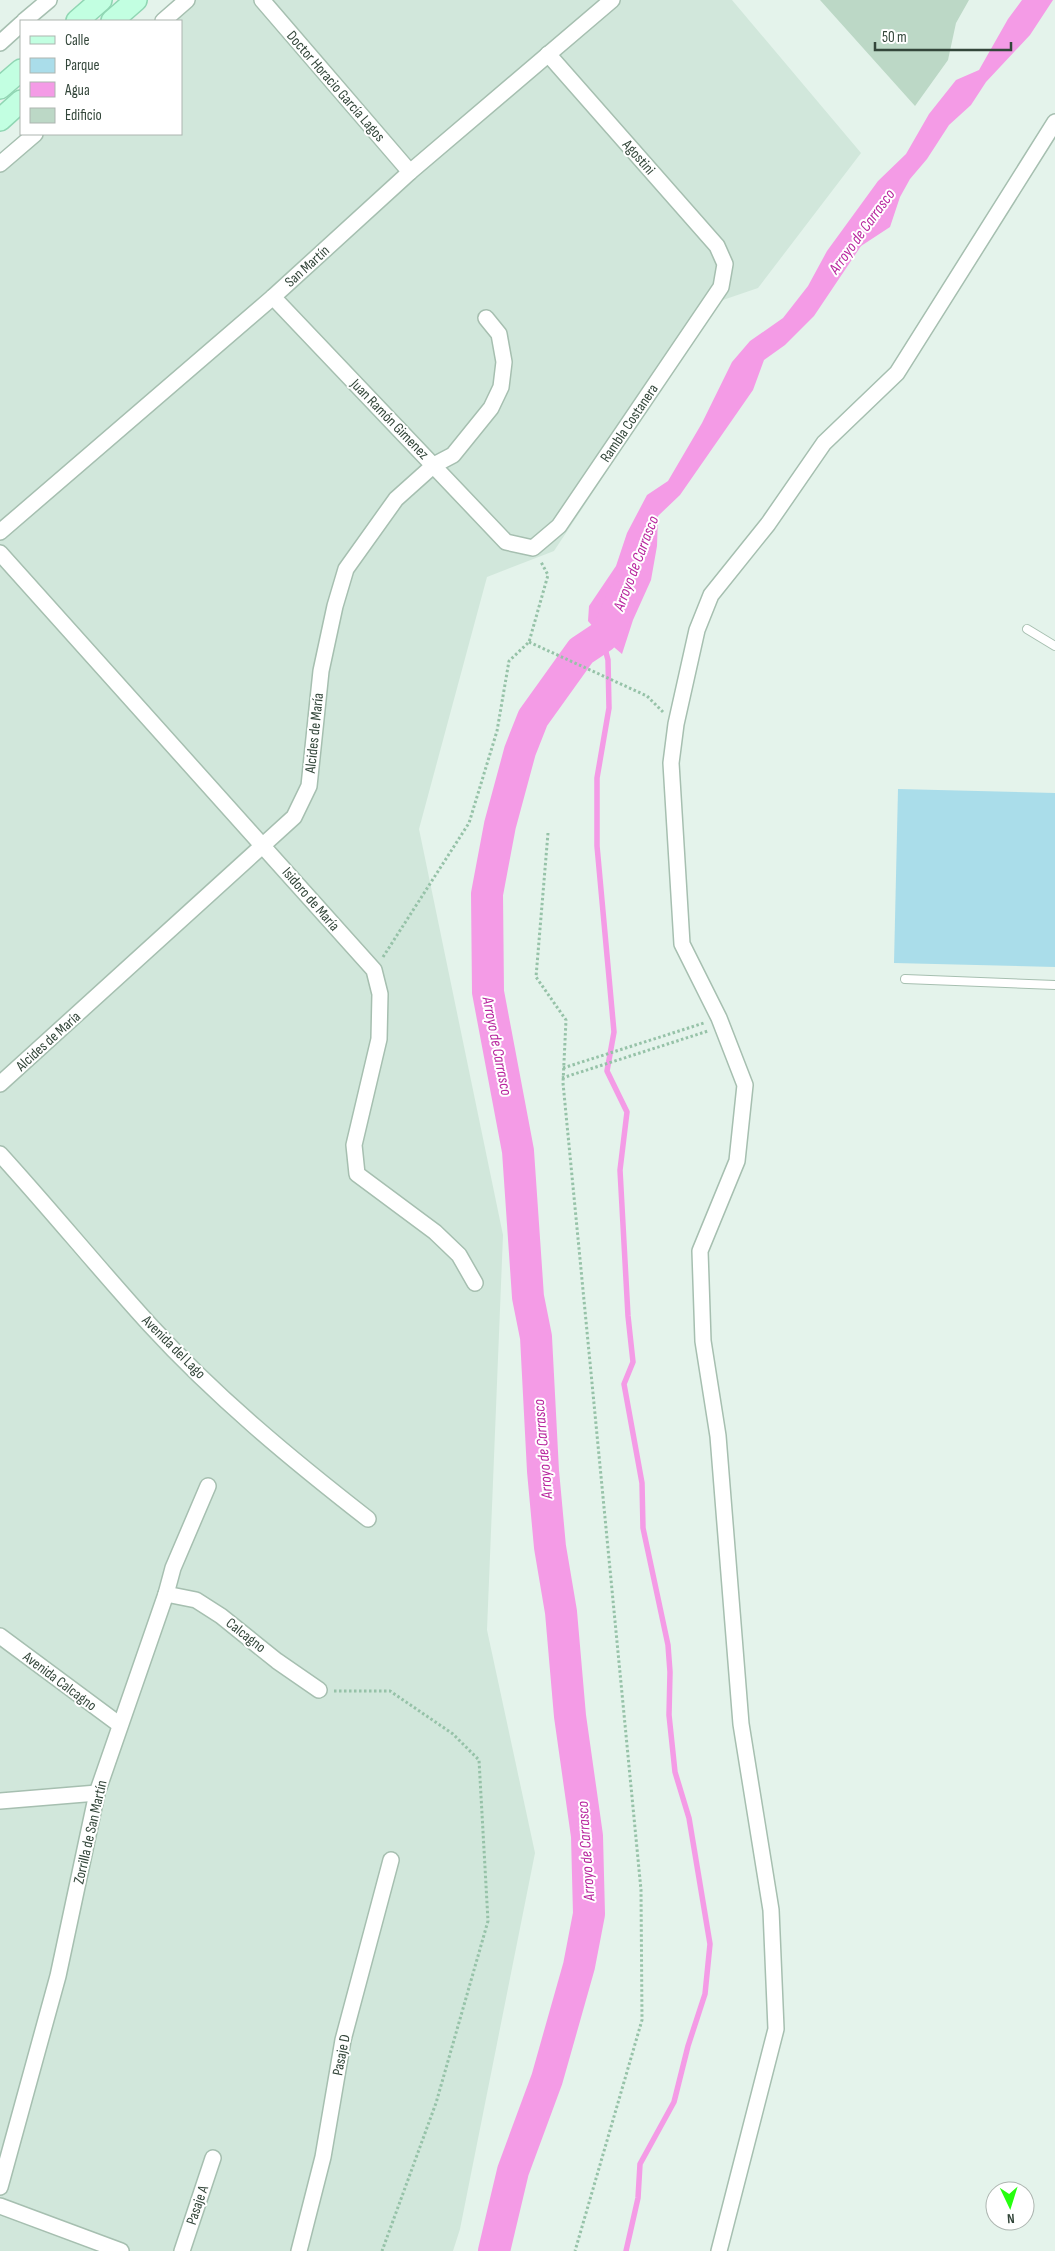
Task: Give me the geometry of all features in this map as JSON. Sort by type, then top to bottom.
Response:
[{"type":"main road","points":[[78,20],[101,0]]},
{"type":"main road","points":[[113,20],[136,0]]},
{"type":"main road","points":[[0,88],[20,71]]},
{"type":"main road","points":[[0,120],[20,102]]},
{"type":"street","points":[[25,20],[48,0]]},
{"type":"street","points":[[164,20],[187,0]]},
{"type":"street","name":"Doctor Horacio García Lagos","points":[[262,0],[410,172]]},
{"type":"street","name":"San Martín","points":[[0,532],[273,297],[410,172],[612,0]]},
{"type":"street","points":[[0,43],[20,25]]},
{"type":"street","name":"Agostini","points":[[548,54],[717,246],[725,264]]},
{"type":"street","points":[[719,2251],[776,2029],[770,1910],[741,1724],[718,1436],[703,1341],[700,1251],[737,1161],[745,1085],[721,1022],[682,944],[671,773],[676,724],[697,630],[711,595],[768,524],[824,443],[897,373],[1055,122]]},
{"type":"street","points":[[0,164],[34,135]]},
{"type":"street","name":"Rambla Costanera","points":[[533,548],[559,526],[721,287],[725,264]]},
{"type":"street","name":"Juan Ramón Gimenez","points":[[273,297],[506,542],[533,548]]},
{"type":"street","name":"Alcides de María","points":[[0,1084],[294,817],[309,786],[321,671],[335,606],[346,569],[396,498],[434,465],[453,455],[491,408],[501,387],[504,362],[500,334],[486,318]]},
{"type":"street","name":"Isidoro de María","points":[[0,553],[374,970],[380,994],[379,1039],[354,1145],[356,1174],[435,1232],[459,1254],[475,1283]]},
{"type":"street","name":"Avenida del Lago","points":[[0,1154],[158,1332],[238,1411],[316,1478],[368,1519]]},
{"type":"street","name":"Zorrilla de San Martín","points":[[0,2187],[58,1976],[97,1793],[166,1594],[173,1568],[208,1486]]},
{"type":"street","name":"Calcagno","points":[[166,1594],[196,1600],[221,1616],[277,1661],[319,1690]]},
{"type":"street","name":"Avenida Calcagno","points":[[0,1636],[120,1725]]},
{"type":"street","points":[[0,1801],[97,1793]]},
{"type":"street","name":"Pasaje D","points":[[299,2251],[323,2157],[343,2040],[391,1860]]},
{"type":"street","name":"Pasaje A","points":[[182,2251],[213,2158]]},
{"type":"street","points":[[0,2206],[121,2251]]},
{"type":"lane","points":[[1027,629],[1055,646]]},
{"type":"lane","points":[[905,979],[1055,985]]},
{"type":"path","points":[[374,970],[469,823],[497,731],[509,661],[529,642],[548,575],[533,548]]},
{"type":"path","points":[[529,642],[647,696]]},
{"type":"path","points":[[548,833],[536,977],[566,1020],[562,1078],[641,1900],[642,2020],[575,2251]]},
{"type":"path","points":[[562,1068],[674,1033],[721,1022]]},
{"type":"path","points":[[562,1078],[676,1041],[721,1022]]},
{"type":"path","points":[[319,1690],[339,1692],[390,1691],[453,1734],[479,1760],[488,1920],[436,2103],[382,2251]]},
{"type":"shaded area","points":[[191,0],[732,0],[861,153],[758,288],[720,301],[554,551],[487,577],[419,829],[503,1235],[487,1630],[535,1853],[460,2229],[453,2251],[0,2251],[0,170],[39,135],[182,135],[182,20],[168,20]]},
{"type":"green space","points":[[898,789],[1055,793],[1055,967],[894,963]]},
{"type":"water","points":[[1022,0],[1053,0],[1030,35],[986,82],[971,105],[949,125],[927,159],[910,179],[900,197],[890,227],[861,246],[814,316],[785,345],[764,360],[753,390],[680,495],[658,516],[657,546],[651,580],[633,620],[622,654],[602,637],[588,621],[589,606],[616,566],[627,533],[647,495],[668,481],[702,423],[732,362],[750,341],[783,318],[808,286],[827,251],[878,181],[906,154],[929,114],[956,80],[979,70],[1008,19]]},
{"type":"building","points":[[820,0],[969,0],[956,23],[948,60],[915,106]]},
{"type":"waterway","name":"Arroyo de Carrasco","points":[[494,2251],[513,2171],[547,2079],[579,1966],[589,1914],[587,1836],[570,1716],[561,1612],[550,1547],[543,1471],[536,1337],[528,1297],[518,1151],[488,992],[487,894],[500,825],[520,751],[533,718],[581,651],[602,637],[609,629],[623,597]]},
{"type":"waterway","points":[[602,637],[608,660],[609,708],[597,778],[597,846],[614,1032],[607,1071],[627,1112],[620,1170],[628,1316],[633,1362],[624,1384],[642,1483],[643,1528],[668,1645],[670,1672],[669,1715],[675,1772],[689,1818],[710,1944],[705,1994],[688,2046],[674,2102],[640,2164],[638,2198],[626,2251]]}]
